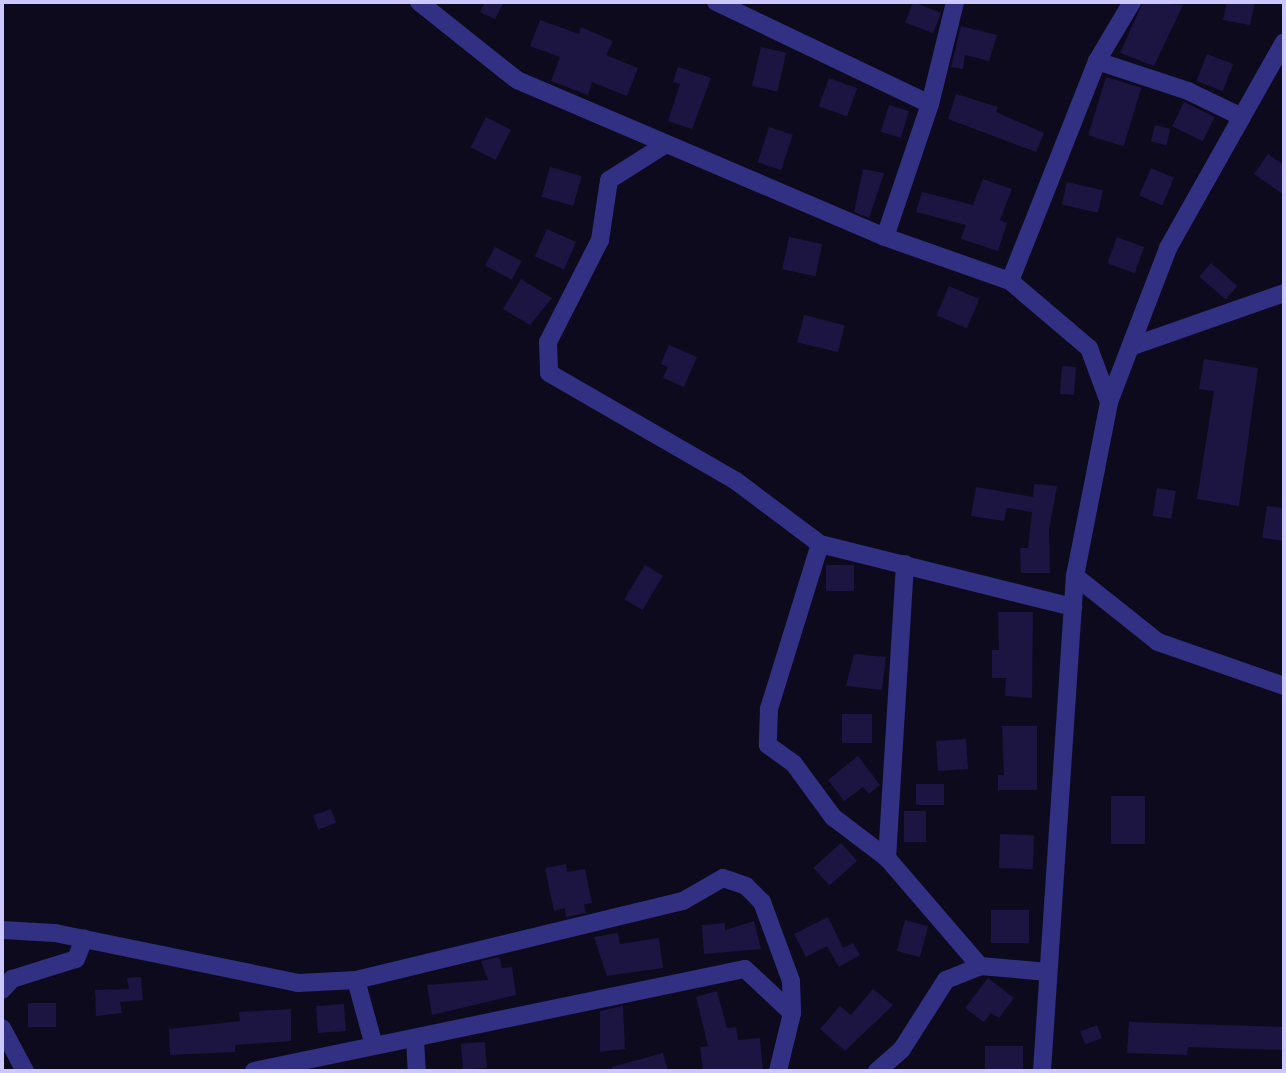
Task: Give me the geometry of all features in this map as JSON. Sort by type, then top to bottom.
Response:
[{"type":"street","points":[[419,2],[517,80],[885,237],[1010,281],[1088,348],[1109,402]]},
{"type":"street","points":[[716,2],[930,104]]},
{"type":"street","points":[[1010,281],[1097,61],[1132,2]]},
{"type":"street","points":[[885,237],[930,104],[949,4]]},
{"type":"street","points":[[1042,1071],[1075,576],[1109,402],[1168,248],[1284,43]]},
{"type":"street","points":[[1097,61],[1188,91],[1242,117]]},
{"type":"street","points":[[666,144],[609,180],[600,240],[548,342],[549,373],[736,481],[820,544],[1073,607]]},
{"type":"street","points":[[1130,347],[1284,293]]},
{"type":"street","points":[[820,544],[769,709],[768,745],[794,764],[833,817],[887,858],[980,966]]},
{"type":"street","points":[[887,858],[905,564]]},
{"type":"street","points":[[1075,576],[1158,642],[1284,686]]},
{"type":"street","points":[[2,930],[84,939],[299,983],[356,980],[683,901],[723,878],[746,886],[762,901],[791,981],[792,1013],[778,1071]]},
{"type":"street","points":[[2,990],[12,979],[76,959],[84,939]]},
{"type":"street","points":[[882,1069],[902,1049],[946,980],[980,966],[1048,972]]},
{"type":"street","points":[[254,1071],[745,970],[792,1013]]},
{"type":"street","points":[[356,980],[374,1046]]},
{"type":"street","points":[[2,1028],[25,1071]]},
{"type":"street","points":[[415,1038],[417,1071]]},
{"type":"building","points":[[485,2],[504,2],[495,19],[480,12]]},
{"type":"building","points":[[913,2],[941,13],[933,33],[905,23]]},
{"type":"building","points":[[1143,2],[1183,5],[1154,66],[1120,53]]},
{"type":"building","points":[[1227,2],[1255,2],[1250,25],[1223,20]]},
{"type":"building","points":[[540,20],[579,34],[581,27],[613,41],[606,55],[638,68],[627,96],[592,82],[588,95],[551,81],[560,57],[530,46]]},
{"type":"building","points":[[961,26],[997,35],[989,61],[965,55],[963,69],[951,67]]},
{"type":"building","points":[[761,47],[786,53],[777,92],[752,86]]},
{"type":"building","points":[[1207,54],[1233,64],[1223,91],[1197,81]]},
{"type":"building","points":[[678,67],[711,78],[692,129],[668,121],[680,84],[673,82]]},
{"type":"building","points":[[1106,77],[1141,88],[1124,146],[1088,135]]},
{"type":"building","points":[[829,78],[857,88],[847,116],[819,106]]},
{"type":"building","points":[[956,94],[998,107],[996,112],[1044,133],[1036,152],[948,119]]},
{"type":"building","points":[[1184,102],[1215,117],[1203,141],[1172,126]]},
{"type":"building","points":[[889,105],[909,111],[901,138],[881,132]]},
{"type":"building","points":[[486,117],[511,130],[496,160],[471,147]]},
{"type":"building","points":[[1155,125],[1171,129],[1166,145],[1151,141]]},
{"type":"building","points":[[769,127],[793,135],[781,170],[758,162]]},
{"type":"building","points":[[1268,154],[1284,165],[1284,195],[1254,174]]},
{"type":"building","points":[[550,167],[582,176],[573,206],[541,197]]},
{"type":"building","points":[[1151,168],[1174,178],[1162,205],[1139,196]]},
{"type":"building","points":[[863,169],[884,173],[869,218],[854,212]]},
{"type":"building","points":[[983,179],[1012,189],[1000,220],[1007,223],[998,251],[961,239],[966,225],[916,212],[922,192],[973,205]]},
{"type":"building","points":[[1067,182],[1103,190],[1098,213],[1062,204]]},
{"type":"building","points":[[547,229],[576,242],[564,269],[535,256]]},
{"type":"building","points":[[789,237],[822,244],[815,276],[782,269]]},
{"type":"building","points":[[1117,237],[1144,247],[1135,273],[1107,263]]},
{"type":"building","points":[[495,247],[521,261],[512,280],[485,266]]},
{"type":"building","points":[[1211,263],[1237,286],[1226,300],[1199,277]]},
{"type":"building","points":[[521,279],[552,298],[530,325],[503,309]]},
{"type":"building","points":[[949,286],[979,299],[967,328],[936,315]]},
{"type":"building","points":[[804,315],[845,325],[838,352],[797,342]]},
{"type":"building","points":[[669,345],[697,357],[684,387],[663,378],[668,367],[661,364]]},
{"type":"building","points":[[1204,359],[1258,368],[1239,506],[1197,499],[1214,391],[1199,389]]},
{"type":"building","points":[[1062,366],[1076,367],[1074,395],[1060,394]]},
{"type":"building","points":[[1034,484],[1057,486],[1049,530],[1050,573],[1021,573],[1020,548],[1028,548],[1032,512],[1007,508],[1004,521],[971,516],[976,487],[1033,497]]},
{"type":"building","points":[[1157,488],[1176,491],[1171,519],[1153,516]]},
{"type":"building","points":[[1267,506],[1284,508],[1284,541],[1262,538]]},
{"type":"building","points":[[645,565],[663,576],[642,610],[624,599]]},
{"type":"building","points":[[826,565],[854,565],[854,591],[826,591]]},
{"type":"building","points":[[998,612],[1033,612],[1032,698],[1005,696],[1006,678],[992,678],[992,650],[999,650]]},
{"type":"building","points":[[854,654],[886,657],[882,690],[846,686]]},
{"type":"building","points":[[842,714],[872,714],[872,743],[842,743]]},
{"type":"building","points":[[1002,726],[1037,726],[1037,790],[998,790],[998,775],[1004,775]]},
{"type":"building","points":[[966,739],[968,769],[938,771],[936,741]]},
{"type":"building","points":[[858,756],[880,785],[869,794],[863,787],[844,801],[828,780]]},
{"type":"building","points":[[916,784],[944,784],[944,805],[916,805]]},
{"type":"building","points":[[1111,796],[1145,796],[1145,844],[1111,844]]},
{"type":"building","points":[[331,809],[336,823],[318,830],[313,815]]},
{"type":"building","points":[[904,811],[926,811],[926,842],[904,842]]},
{"type":"building","points":[[1000,834],[1034,835],[1033,869],[999,868]]},
{"type":"building","points":[[841,843],[857,861],[830,886],[814,868]]},
{"type":"building","points":[[566,864],[567,872],[585,869],[592,903],[584,904],[586,913],[566,917],[565,908],[554,911],[545,868]]},
{"type":"building","points":[[991,910],[1029,910],[1029,943],[991,943]]},
{"type":"building","points":[[828,917],[843,948],[853,943],[860,955],[839,967],[827,946],[806,957],[794,934]]},
{"type":"building","points":[[905,920],[928,926],[920,957],[897,951]]},
{"type":"building","points":[[754,921],[761,949],[704,954],[702,925],[725,923],[725,930]]},
{"type":"building","points":[[618,933],[620,944],[659,938],[663,968],[607,976],[594,937]]},
{"type":"building","points":[[499,957],[502,968],[512,967],[516,995],[432,1015],[427,985],[488,980],[481,961]]},
{"type":"building","points":[[141,977],[143,1000],[120,1002],[122,1013],[96,1016],[95,990],[129,989],[127,978]]},
{"type":"building","points":[[988,978],[1014,998],[999,1018],[991,1013],[984,1022],[965,1008]]},
{"type":"building","points":[[873,989],[893,1005],[845,1051],[820,1029],[840,1006],[851,1015]]},
{"type":"building","points":[[717,991],[727,1028],[736,1027],[738,1040],[760,1038],[763,1071],[703,1071],[700,1047],[708,1046],[696,997]]},
{"type":"building","points":[[28,1003],[56,1003],[56,1027],[28,1027]]},
{"type":"building","points":[[344,1004],[346,1031],[318,1033],[316,1006]]},
{"type":"building","points":[[623,1006],[625,1049],[600,1052],[600,1011]]},
{"type":"building","points":[[291,1009],[291,1041],[235,1045],[235,1052],[170,1055],[169,1029],[240,1021],[239,1012]]},
{"type":"building","points":[[1129,1022],[1284,1027],[1284,1050],[1188,1047],[1187,1055],[1127,1053]]},
{"type":"building","points":[[1097,1025],[1102,1038],[1085,1045],[1080,1031]]},
{"type":"building","points":[[485,1042],[487,1068],[463,1070],[461,1044]]},
{"type":"building","points":[[985,1046],[1023,1046],[1023,1071],[985,1071]]},
{"type":"building","points":[[663,1053],[668,1071],[612,1071],[612,1067]]}]
